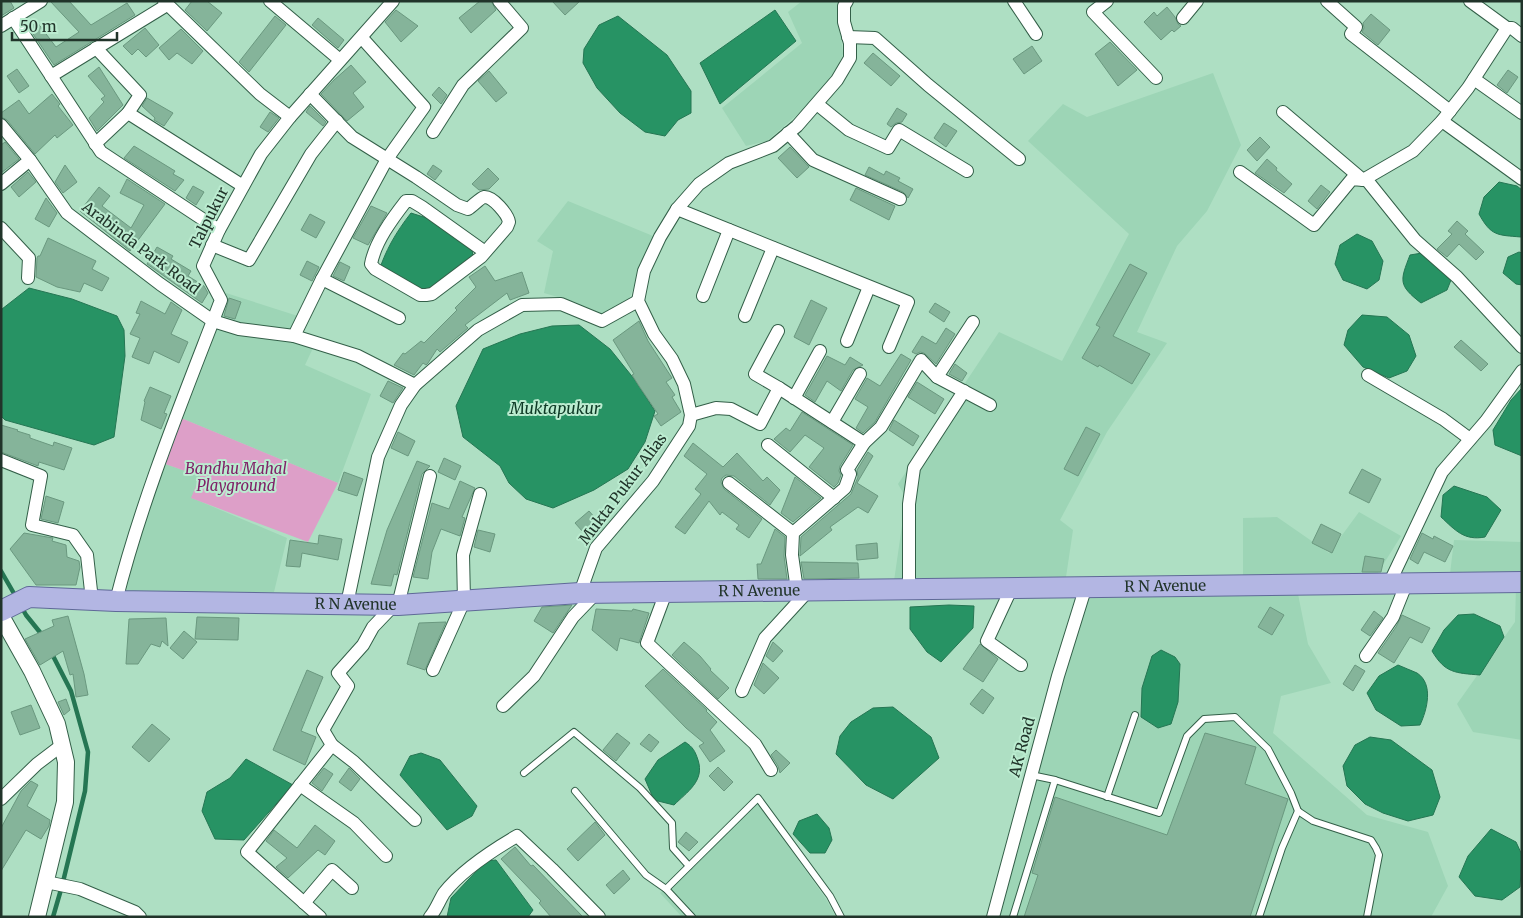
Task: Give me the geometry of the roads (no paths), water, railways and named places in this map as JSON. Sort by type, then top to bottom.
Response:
[{"type":"main road","name":"R N Avenue","points":[[11,607],[92,600],[396,605],[588,593],[1522,582]]},
{"type":"street","points":[[1,26],[40,1]]},
{"type":"street","points":[[270,1],[340,60]]},
{"type":"street","points":[[433,132],[463,85],[522,28],[499,1]]},
{"type":"street","points":[[779,388],[760,424],[731,409],[716,408],[691,415],[684,384],[672,358],[654,334],[638,300],[644,271],[660,237],[677,209],[699,184],[729,162],[773,146],[797,126],[837,80],[850,58],[844,22],[844,6],[847,1]]},
{"type":"street","points":[[1014,1],[1036,34]]},
{"type":"street","points":[[1107,1],[1093,12],[1156,78]]},
{"type":"street","points":[[1183,18],[1196,1]]},
{"type":"street","points":[[1327,1],[1356,27],[1350,34],[1522,179]]},
{"type":"street","points":[[1470,1],[1507,28],[1512,28],[1521,33]]},
{"type":"street","name":"Talpukur","points":[[116,601],[150,490],[221,300],[203,266],[212,245],[260,154],[290,117],[392,2]]},
{"type":"street","points":[[50,76],[165,3],[260,94],[290,117]]},
{"type":"street","points":[[13,18],[101,152],[219,230]]},
{"type":"street","points":[[1240,172],[1314,225],[1352,179],[1365,179],[1413,151],[1446,116],[1474,79],[1507,28]]},
{"type":"street","points":[[848,37],[875,38],[928,85],[1019,159]]},
{"type":"street","points":[[294,336],[322,279],[387,159],[424,107],[362,38]]},
{"type":"street","points":[[95,144],[128,113],[140,95],[96,48]]},
{"type":"street","points":[[1474,79],[1522,113]]},
{"type":"street","points":[[310,94],[352,137],[462,209],[468,210],[486,197],[508,216],[509,222],[485,252],[432,294],[420,295],[375,269],[371,264],[381,238],[406,201],[412,201],[422,207],[485,252]]},
{"type":"street","points":[[816,104],[849,130],[888,148],[899,130],[967,171]]},
{"type":"street","points":[[1283,112],[1365,179],[1415,240],[1457,277],[1522,347]]},
{"type":"street","points":[[128,113],[243,186]]},
{"type":"street","points":[[212,245],[249,260],[311,154],[336,121]]},
{"type":"street","name":"Arabinda Park Road","points":[[1,125],[30,160],[67,213],[160,284],[213,321],[239,329],[294,336],[358,356],[416,385]]},
{"type":"street","points":[[788,133],[814,160],[900,199]]},
{"type":"street","points":[[1,184],[30,160]]},
{"type":"street","points":[[677,209],[908,302],[889,347]]},
{"type":"street","points":[[1,228],[29,258],[28,278]]},
{"type":"street","points":[[703,296],[730,230]]},
{"type":"street","points":[[744,316],[773,248]]},
{"type":"street","points":[[322,279],[399,318]]},
{"type":"street","points":[[847,341],[869,287]]},
{"type":"street","points":[[347,604],[378,457],[401,405],[416,385],[478,330],[522,305],[561,304],[602,321],[638,300]]},
{"type":"street","points":[[937,377],[973,322]]},
{"type":"street","points":[[778,331],[755,374],[864,442]]},
{"type":"street","points":[[794,398],[820,351]]},
{"type":"street","points":[[742,691],[765,638],[803,590],[792,555],[793,532],[845,488],[850,474],[847,470],[864,442],[881,427],[920,360],[937,377],[990,405]]},
{"type":"street","points":[[1366,656],[1393,617],[1398,582],[1442,472],[1522,371]]},
{"type":"street","points":[[832,422],[860,374]]},
{"type":"street","points":[[1368,374],[1443,419],[1470,439]]},
{"type":"street","points":[[909,589],[909,504],[914,468],[964,391]]},
{"type":"street","name":"Mukta Pukur Alias","points":[[588,593],[596,548],[653,481],[689,426],[691,415]]},
{"type":"street","points":[[768,445],[834,498]]},
{"type":"street","points":[[1,460],[41,476],[32,525],[73,534],[87,555],[92,600]]},
{"type":"street","points":[[415,820],[354,762],[332,745],[323,730],[348,686],[338,673],[363,645],[373,627],[396,605],[430,476]]},
{"type":"street","points":[[729,483],[793,532]]},
{"type":"street","points":[[433,670],[464,601],[462,555],[480,494]]},
{"type":"street","name":"AK Road","points":[[993,917],[1058,676],[1086,586]]},
{"type":"street","points":[[1012,588],[987,641],[1021,665]]},
{"type":"street","points":[[666,592],[647,643],[755,744],[771,770]]},
{"type":"street","points":[[503,706],[534,676],[588,593]]},
{"type":"street","points":[[11,607],[32,671],[57,724],[66,762],[65,802],[37,917]]},
{"type":"street","points":[[1,799],[37,764],[62,745]]},
{"type":"street","points":[[320,917],[247,852],[332,745]]},
{"type":"street","points":[[300,785],[354,823],[386,856]]},
{"type":"street","points":[[430,917],[445,893],[473,865],[496,848],[517,836],[599,917]]},
{"type":"street","points":[[304,903],[332,870],[352,888]]},
{"type":"street","points":[[46,882],[80,889],[135,912],[140,917]]},
{"type":"lane","points":[[1107,796],[1135,715]]},
{"type":"lane","points":[[1031,775],[1055,780],[1159,813],[1187,736],[1204,719],[1235,718],[1268,749],[1291,793],[1298,811],[1313,821],[1371,840],[1379,855],[1367,917]]},
{"type":"lane","points":[[524,773],[574,732],[640,788],[672,824],[673,848],[689,866]]},
{"type":"lane","points":[[1013,917],[1055,780]]},
{"type":"lane","points":[[575,791],[646,875],[666,889],[692,917]]},
{"type":"lane","points":[[666,889],[758,798],[830,896],[841,917]]},
{"type":"lane","points":[[1259,917],[1282,848],[1298,811]]},
{"type":"water","points":[[775,10],[796,41],[720,104],[700,63]]},
{"type":"water","points":[[618,16],[667,55],[691,91],[691,113],[678,120],[665,136],[645,132],[620,113],[597,88],[583,63],[584,49],[599,25]]},
{"type":"water","points":[[1499,182],[1517,186],[1522,190],[1521,237],[1496,233],[1487,227],[1479,214],[1484,197]]},
{"type":"water","points":[[411,213],[433,220],[472,246],[473,261],[419,298],[378,274],[384,257],[400,227]]},
{"type":"water","points":[[1357,234],[1372,241],[1383,261],[1379,280],[1367,289],[1343,280],[1335,264],[1340,245]]},
{"type":"water","points":[[1519,252],[1522,253],[1522,285],[1516,284],[1503,273],[1508,257]]},
{"type":"water","points":[[1422,253],[1451,280],[1447,290],[1421,303],[1408,292],[1403,282],[1403,277],[1410,255]]},
{"type":"water","points":[[29,288],[72,299],[117,316],[124,330],[125,356],[114,437],[94,445],[5,420],[1,416],[1,311]]},
{"type":"water","points":[[1362,315],[1387,317],[1409,335],[1416,356],[1407,371],[1389,378],[1363,367],[1344,345],[1348,330]]},
{"type":"water","name":"Muktapukur","points":[[579,325],[610,349],[635,380],[655,411],[645,442],[628,469],[594,490],[553,508],[526,499],[509,483],[500,466],[463,437],[456,406],[483,349],[520,334],[552,326]]},
{"type":"water","points":[[1522,388],[1522,456],[1495,445],[1493,430],[1511,400]]},
{"type":"water","points":[[1454,486],[1487,497],[1501,510],[1485,537],[1466,536],[1441,517],[1443,495]]},
{"type":"water","points":[[974,606],[973,628],[941,662],[927,652],[910,629],[910,607]]},
{"type":"water","points":[[1474,614],[1500,626],[1504,637],[1480,675],[1464,674],[1446,668],[1432,651],[1444,630],[1458,615]]},
{"type":"water","points":[[1161,650],[1175,657],[1180,664],[1178,702],[1171,724],[1158,728],[1141,717],[1142,688],[1152,656]]},
{"type":"water","points":[[1398,665],[1417,673],[1426,684],[1427,705],[1420,725],[1401,726],[1376,710],[1367,693],[1379,676]]},
{"type":"water","points":[[893,707],[931,737],[939,758],[893,799],[866,785],[836,754],[840,736],[851,722],[873,708]]},
{"type":"water","points":[[1370,737],[1391,740],[1432,770],[1440,797],[1433,815],[1408,821],[1383,813],[1365,804],[1347,786],[1343,766],[1355,745]]},
{"type":"water","points":[[685,742],[696,754],[700,767],[694,786],[674,805],[654,800],[645,779],[658,760]]},
{"type":"water","points":[[421,753],[440,760],[477,806],[472,816],[447,830],[400,775],[410,756]]},
{"type":"water","points":[[246,759],[293,785],[244,840],[215,839],[202,811],[207,792],[230,778]]},
{"type":"water","points":[[817,814],[829,828],[832,840],[825,853],[810,853],[793,834],[799,821]]},
{"type":"water","points":[[1491,829],[1516,842],[1522,855],[1520,887],[1502,900],[1475,896],[1459,877],[1468,856]]},
{"type":"water","points":[[496,860],[533,910],[528,917],[447,917],[451,898],[486,861]]},
{"type":"waterway","points":[[1,571],[16,597]]},
{"type":"waterway","points":[[21,606],[43,636]]},
{"type":"waterway","points":[[51,652],[71,691],[88,752],[85,791],[53,917]]},
{"type":"park label","name":"Bandhu Mahal Playground","points":[[236,478]]}]
